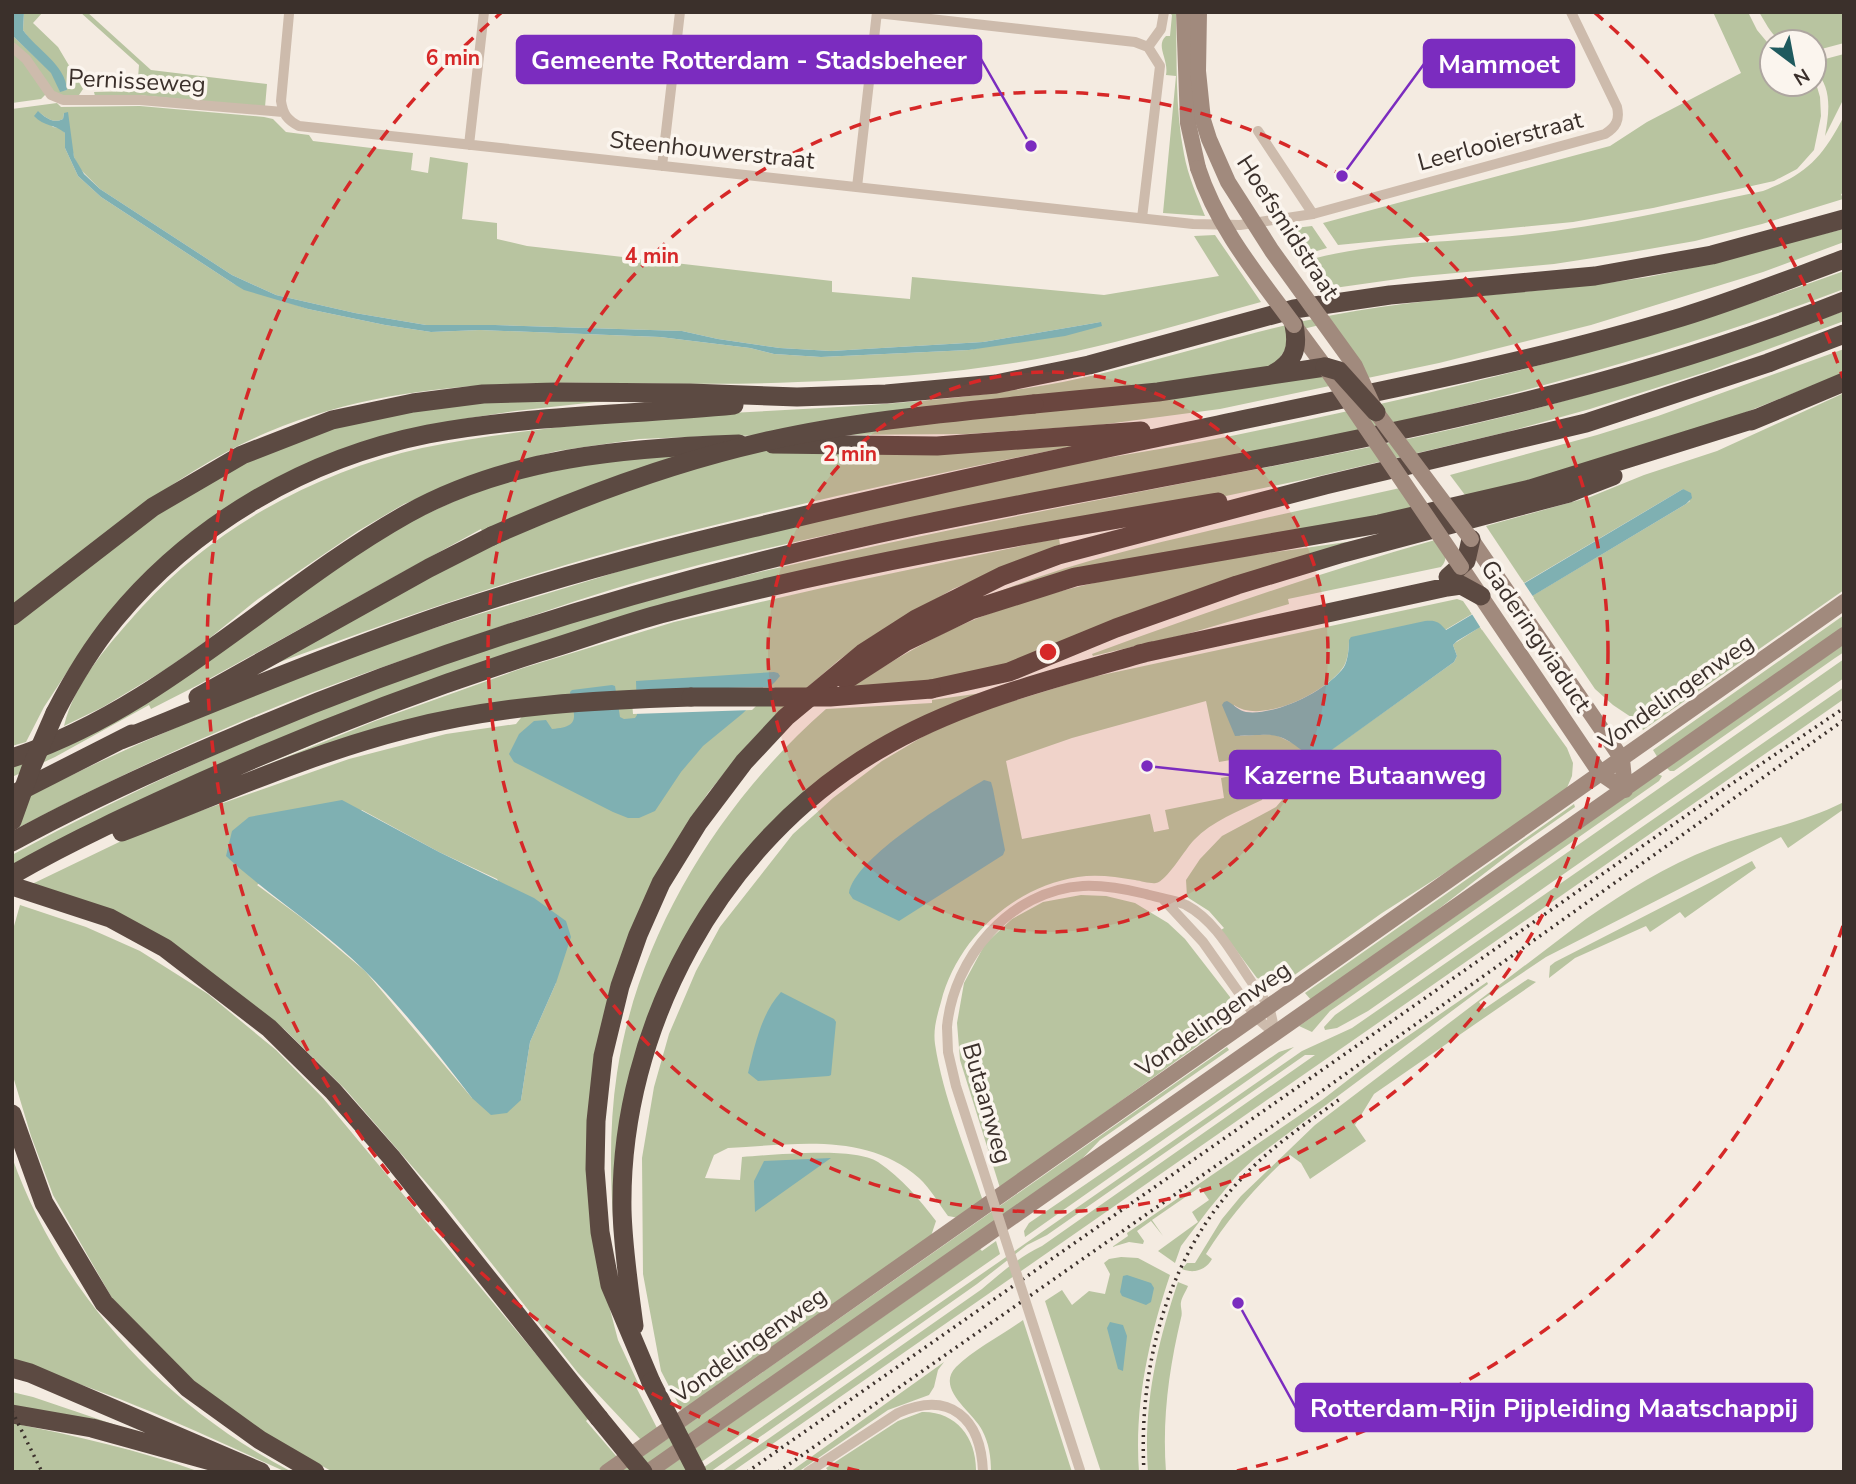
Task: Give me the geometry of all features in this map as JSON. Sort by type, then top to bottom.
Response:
[{"type":"highway","points":[[12,616],[153,507],[242,455],[332,420],[413,403],[483,394],[690,393],[797,397],[886,394],[996,384],[1089,365],[1294,309],[1390,295],[1595,276],[1712,255],[1844,219]]},
{"type":"highway","points":[[121,740],[292,670],[450,613],[581,573],[747,529],[1219,424],[1426,383],[1546,355],[1685,316],[1844,259]]},
{"type":"highway","points":[[12,842],[199,751],[310,704],[452,652],[601,604],[751,562],[908,527],[1179,476],[1501,409],[1688,357],[1844,301]]},
{"type":"highway","points":[[1269,377],[1290,362],[1297,338],[1294,325]]},
{"type":"highway","points":[[697,1472],[651,1382],[610,1285],[600,1232],[595,1169],[596,1121],[603,1056],[620,986],[638,935],[661,883],[698,823],[744,762],[786,717],[863,653],[957,597],[1002,576],[1058,555],[1325,485],[1586,423],[1768,363],[1844,334]]},
{"type":"highway","points":[[12,795],[121,740],[429,568],[492,536],[564,504],[645,475],[771,440],[890,419],[1158,392],[1325,367],[1339,371],[1376,412]]},
{"type":"highway","points":[[940,687],[1009,672],[1036,663],[1116,628],[1237,585],[1569,493],[1844,382]]},
{"type":"highway","points":[[12,821],[55,713],[72,680],[115,619],[169,563],[208,530],[249,504],[320,466],[374,447],[429,434],[487,425],[732,405],[797,397]]},
{"type":"highway","points":[[744,762],[843,682],[905,642],[971,610],[1075,577],[1379,524],[1530,489],[1761,417]]},
{"type":"highway","points":[[12,758],[49,746],[112,713],[192,664],[337,558],[408,513],[505,474],[568,458],[650,447],[747,443],[936,446],[1219,424]]},
{"type":"highway","points":[[16,877],[174,794],[278,747],[459,678],[666,612],[848,570],[1065,527],[1325,485]]},
{"type":"highway","points":[[1427,591],[1461,567],[1466,561],[1471,539]]},
{"type":"highway","points":[[16,877],[263,777],[356,744],[407,729],[482,714],[623,699],[830,697],[1004,684],[1427,591],[1461,585],[1481,596]]},
{"type":"highway","points":[[637,1348],[625,1260],[622,1208],[629,1122],[653,1027],[680,964],[709,913],[785,819],[831,779],[879,749],[969,706],[1151,651]]},
{"type":"highway","points":[[16,877],[110,918],[165,948],[258,1020],[300,1058],[391,1157],[599,1418],[646,1472]]},
{"type":"highway","points":[[12,1114],[44,1203],[104,1304],[188,1388],[260,1440],[315,1472]]},
{"type":"highway","points":[[12,1368],[196,1442],[261,1472]]},
{"type":"highway","points":[[12,1377],[82,1395]]},
{"type":"highway","points":[[12,1414],[92,1428],[251,1472]]},
{"type":"main road","name":"Hoefsmidstraat","points":[[1184,12],[1188,123],[1207,194],[1219,217],[1325,367]]},
{"type":"main road","name":"Hoefsmidstraat","points":[[1199,12],[1199,94],[1203,120],[1217,159],[1244,209],[1355,366],[1376,412]]},
{"type":"main road","name":"Gaderingviaduct","points":[[1325,367],[1600,773],[1625,790]]},
{"type":"main road","name":"Gaderingviaduct","points":[[1376,412],[1471,539],[1622,759],[1625,790]]},
{"type":"main road","name":"Vondelingenweg","points":[[607,1472],[1844,603]]},
{"type":"main road","name":"Vondelingenweg","points":[[646,1472],[1844,635]]},
{"type":"street","points":[[469,145],[484,12]]},
{"type":"street","points":[[662,166],[680,12]]},
{"type":"street","points":[[1148,47],[1161,29],[1164,12]]},
{"type":"street","name":"Leerlooierstraat","points":[[1313,214],[1605,134],[1611,130],[1619,116],[1617,107],[1571,12]]},
{"type":"street","points":[[857,187],[877,13],[1135,42],[1148,47],[1160,66],[1142,218]]},
{"type":"street","points":[[283,112],[281,101],[289,14]]},
{"type":"street","name":"Pernisseweg","points":[[12,47],[26,59],[51,95],[72,102],[140,100],[283,112]]},
{"type":"street","name":"Steenhouwerstraat","points":[[283,112],[290,122],[299,125],[1192,224],[1240,225],[1313,214]]},
{"type":"street","name":"Hoefsmidstraat","points":[[1258,131],[1313,214]]},
{"type":"street","name":"Butaanweg","points":[[1080,1471],[948,1052],[947,1027],[953,996],[968,960],[985,936],[1012,913],[1047,894],[1081,886],[1120,888],[1180,907],[1217,931],[1275,1034]]},
{"type":"street","name":"Butaanweg","points":[[1180,907],[1203,942],[1263,1012]]},
{"type":"street","points":[[808,1472],[898,1413],[911,1407],[933,1404],[943,1405],[957,1412],[972,1429],[982,1450],[983,1472]]},
{"type":"green space","points":[[24,12],[43,12],[33,23],[58,47],[83,89],[79,95],[67,97],[54,92],[12,43],[12,35],[52,73],[60,91],[67,90],[23,30]]},
{"type":"green space","points":[[80,12],[87,12],[151,70],[267,84],[265,107],[137,95],[95,96],[94,92],[137,91],[139,65]]},
{"type":"green space","points":[[1169,12],[1176,12],[1178,102],[1184,154],[1205,216],[1163,213],[1176,76],[1166,75],[1162,49],[1163,40],[1170,36],[1172,15]]},
{"type":"green space","points":[[1713,12],[1748,12],[1758,31],[1758,98],[1820,98],[1821,116],[1814,150],[1797,169],[1774,181],[1653,208],[1573,222],[1338,245],[1323,223],[1610,146],[1647,122],[1741,73]]},
{"type":"green space","points":[[1759,12],[1844,12],[1844,43],[1828,47],[1828,28],[1768,28]]},
{"type":"green space","points":[[12,51],[47,93],[41,99],[12,103]]},
{"type":"green space","points":[[1844,54],[1844,98],[1825,136],[1828,109],[1828,58]]},
{"type":"green space","points":[[57,103],[61,107],[140,106],[273,119],[286,132],[309,135],[313,141],[413,153],[411,170],[428,173],[430,157],[468,163],[462,219],[497,223],[497,239],[527,246],[832,281],[832,292],[910,299],[912,277],[1104,295],[1219,276],[1194,236],[1215,235],[1261,302],[1094,347],[1021,362],[948,372],[798,382],[530,383],[464,387],[398,395],[333,410],[268,432],[199,468],[134,512],[12,609],[12,109]],"holes":[[[38,111],[56,121],[63,119],[64,113],[79,168],[100,189],[232,275],[276,295],[355,313],[426,325],[682,331],[780,348],[831,351],[983,342],[1101,322],[969,350],[821,357],[774,354],[750,348],[660,337],[480,330],[431,332],[385,325],[308,309],[234,284],[101,197],[78,176],[65,148],[65,133],[60,128],[53,127]]]},
{"type":"green space","points":[[1844,116],[1843,199],[1762,224],[1695,241],[1554,264],[1412,277],[1320,290],[1301,262],[1383,246],[1522,235],[1583,227],[1763,191],[1791,178],[1812,163]]},
{"type":"green space","points":[[1312,226],[1327,248],[1297,257],[1278,230]]},
{"type":"green space","points":[[1844,229],[1844,242],[1763,272],[1591,325],[1439,363],[1220,409],[1099,425],[967,434],[639,439],[557,451],[504,465],[404,504],[358,531],[258,599],[163,671],[103,707],[64,726],[69,709],[85,677],[142,607],[171,578],[235,528],[270,506],[306,488],[383,458],[465,440],[598,423],[910,402],[1034,387],[1109,372],[1333,315],[1411,303],[1648,277]],"holes":[[[1332,322],[1365,371],[1278,360],[1299,330]]]},
{"type":"green space","points":[[1844,271],[1844,289],[1777,313],[1574,377],[1436,413],[1216,461],[808,539],[626,585],[393,663],[276,707],[158,759],[12,831],[12,805],[119,753],[265,690],[391,642],[684,550],[1083,462],[1236,435],[1391,402],[1619,344]]},
{"type":"green space","points":[[1844,311],[1844,321],[1709,371],[1507,432],[1302,480],[594,629],[12,868],[12,855],[171,775],[252,738],[419,672],[588,617],[674,593],[857,550],[1376,446],[1503,417],[1675,368]]},
{"type":"green space","points":[[1844,349],[1844,373],[1729,419],[1468,499],[1450,475],[1658,416]]},
{"type":"green space","points":[[1844,393],[1844,590],[1643,730],[1634,719],[1595,689],[1532,596],[1686,504],[1690,501],[1683,489],[1524,583],[1486,526],[1590,497],[1644,475],[1717,451]]},
{"type":"green space","points":[[632,398],[463,419],[244,498],[71,666],[44,707],[26,742],[12,746],[12,625],[110,547],[206,481],[317,430],[461,401]]},
{"type":"green space","points":[[1089,443],[856,492],[625,548],[402,618],[269,666],[488,543],[481,529],[198,685],[151,709],[149,705],[55,757],[12,777],[12,761],[54,746],[374,538],[492,484],[640,453]]},
{"type":"green space","points":[[1400,488],[1415,510],[963,607],[1024,582],[1117,553]]},
{"type":"green space","points":[[1059,538],[1060,545],[953,589],[871,637],[839,660],[779,712],[749,743],[708,793],[670,851],[612,988],[597,1260],[618,1340],[638,1383],[635,1385],[657,1428],[641,1440],[578,1373],[444,1203],[345,1089],[284,1029],[219,979],[30,885],[140,832],[349,759],[446,734],[516,724],[537,698],[262,767],[375,721],[523,668],[674,622]],"holes":[[[362,810],[439,852],[497,879],[556,983],[530,1042],[521,1100],[472,1098],[365,971],[302,918],[257,885]]]},
{"type":"green space","points":[[1374,538],[971,676],[850,688],[941,634],[980,617],[1045,596],[1185,565]]},
{"type":"green space","points":[[1435,540],[1445,556],[1441,567],[1288,599],[1289,604],[1187,634],[1093,656],[1092,654],[1263,594]]},
{"type":"green space","points":[[1457,599],[1463,601],[1472,614],[1445,630],[1349,640],[1344,666],[1336,676],[1293,703],[1260,711],[1246,710],[1234,705],[1240,736],[1274,734],[1321,757],[1454,662],[1457,656],[1453,645],[1480,627],[1567,748],[1573,763],[1572,776],[1566,790],[1501,837],[1382,913],[1286,981],[1276,984],[1257,978],[1221,930],[1224,928],[1209,911],[1187,897],[1186,880],[1200,859],[1222,836],[1276,807],[1282,800],[1286,786],[1278,766],[1263,757],[1219,762],[1206,701],[1072,738],[1006,761],[1022,839],[1150,814],[1154,832],[1169,829],[1165,810],[1224,798],[1221,778],[1254,776],[1264,782],[1266,787],[1262,800],[1226,817],[1201,833],[1160,881],[1151,883],[1092,876],[1054,883],[1010,904],[974,937],[949,979],[935,1033],[943,1084],[983,1201],[959,1218],[948,1216],[919,1178],[898,1163],[876,1153],[828,1144],[803,1144],[728,1148],[714,1155],[705,1178],[740,1180],[742,1157],[832,1153],[866,1157],[895,1175],[936,1221],[931,1236],[682,1411],[661,1371],[643,1274],[642,1158],[654,1087],[669,1034],[696,971],[720,927],[793,834],[833,798],[882,761],[924,736],[971,714],[1088,678]]},
{"type":"green space","points":[[1844,615],[1844,627],[1658,758],[1653,750]]},
{"type":"green space","points":[[1844,644],[1844,652],[1674,771],[1667,768]]},
{"type":"green space","points":[[1844,659],[1844,678],[1368,1011],[1337,1028],[1325,1030],[1324,1027],[1335,1015]]},
{"type":"green space","points":[[1844,687],[1844,699],[732,1472],[721,1472],[982,1289],[1018,1260],[1042,1246],[1315,1055],[1305,1055],[1047,1235],[1027,1245],[977,1284],[710,1472],[697,1472],[1302,1051],[1352,1028]]},
{"type":"green space","points":[[1003,690],[954,706],[766,831],[657,1001],[614,1232],[611,1133],[617,1073],[628,1021],[644,970],[665,921],[690,873],[719,828],[752,785],[788,745],[826,709],[932,703],[932,700]]},
{"type":"green space","points":[[1658,774],[1662,776],[1659,781],[1330,1011],[1312,1032],[1299,1026]]},
{"type":"green space","points":[[1844,802],[1844,809],[1788,848],[1781,837],[1546,957],[1479,1002],[1484,1009],[1528,979],[1536,982],[1374,1094],[1355,1125],[1366,1141],[1310,1179],[1301,1163],[1290,1155],[1234,1214],[1206,1254],[1212,1259],[1209,1263],[1195,1271],[1182,1269],[1187,1263],[1195,1263],[1222,1219],[1241,1196],[1315,1125],[1586,919],[1647,880],[1695,855],[1812,816]]},
{"type":"green space","points":[[1574,804],[1575,807],[1432,914],[1311,1000],[1305,993]]},
{"type":"green space","points":[[1752,861],[1756,868],[1685,918],[1680,912],[1650,932],[1646,926],[1575,958],[1549,978],[1550,966],[1555,962]]},
{"type":"green space","points":[[1081,895],[1106,896],[1135,903],[1168,923],[1185,939],[1230,997],[1232,1010],[1229,1023],[1000,1188],[960,1060],[957,1023],[964,983],[985,944],[1012,919],[1043,902]]},
{"type":"green space","points":[[20,905],[86,927],[140,951],[208,994],[276,1050],[323,1098],[589,1418],[586,1421],[617,1457],[596,1472],[333,1472],[236,1414],[193,1380],[112,1298],[53,1195],[31,1136],[12,1073],[12,933]]},
{"type":"green space","points":[[1487,982],[1488,984],[1255,1158],[1209,1209],[1181,1246],[1175,1263],[1158,1251],[1198,1222],[1192,1212],[1209,1200],[1200,1187],[1152,1220],[1163,1236],[1151,1221],[1137,1231],[1144,1241],[1143,1244],[1129,1242],[1112,1247],[1128,1236],[1127,1233],[1322,1100],[1383,1053]]},
{"type":"green space","points":[[1227,1047],[1229,1050],[1100,1140],[1079,1162],[636,1472],[620,1472]]},
{"type":"green space","points":[[1294,1047],[1025,1237],[1024,1231],[1029,1223],[1279,1052]]},
{"type":"green space","points":[[12,1157],[33,1207],[58,1254],[88,1299],[122,1341],[160,1379],[201,1414],[245,1445],[292,1472],[286,1472],[117,1398],[12,1363]]},
{"type":"green space","points":[[996,1241],[1000,1254],[687,1472],[661,1472],[980,1249],[982,1251]]},
{"type":"green space","points":[[1138,1258],[1170,1275],[1150,1347],[1141,1397],[1139,1472],[1101,1472],[1045,1301],[1062,1290],[1072,1305],[1089,1291],[1105,1294],[1110,1274],[1104,1263],[1109,1259]]},
{"type":"green space","points":[[1178,1282],[1188,1286],[1181,1302],[1182,1316],[1168,1394],[1166,1472],[1148,1472],[1148,1423],[1153,1376]]},
{"type":"green space","points":[[1023,1320],[1072,1472],[991,1472],[989,1450],[984,1435],[958,1400],[950,1384],[956,1367]]},
{"type":"green space","points":[[944,1362],[938,1370],[929,1395],[888,1410],[798,1472],[790,1472]]},
{"type":"green space","points":[[12,1392],[33,1397],[151,1437],[12,1409]]},
{"type":"green space","points":[[922,1412],[945,1416],[962,1429],[973,1448],[976,1472],[829,1472],[826,1468],[898,1421]]},
{"type":"green space","points":[[12,1423],[107,1444],[200,1472],[16,1472],[12,1470]]},
{"type":"water","points":[[12,12],[24,12],[23,30],[62,73],[67,90],[60,92],[51,73],[12,35]]},
{"type":"water","points":[[38,111],[53,121],[63,119],[64,113],[68,112],[74,157],[84,174],[100,189],[232,275],[276,295],[355,313],[426,325],[682,331],[780,348],[831,351],[983,342],[1101,322],[1102,326],[1065,336],[969,350],[821,357],[774,354],[750,348],[660,337],[480,330],[431,332],[385,325],[308,309],[244,290],[234,284],[101,197],[78,176],[65,148],[65,133],[38,120],[34,116]]},
{"type":"water","points":[[1683,489],[1691,493],[1692,498],[1686,504],[1457,641],[1453,645],[1457,656],[1454,662],[1326,754],[1312,758],[1291,742],[1276,736],[1235,736],[1222,705],[1224,702],[1227,701],[1243,711],[1258,712],[1300,700],[1326,685],[1344,667],[1351,637],[1425,621],[1437,622],[1446,630]]},
{"type":"water","points":[[774,672],[780,676],[775,682],[703,746],[681,772],[655,811],[639,818],[628,818],[613,812],[514,762],[509,754],[519,734],[534,721],[546,720],[552,729],[572,723],[572,690],[615,686],[620,717],[624,719],[635,718],[637,715],[636,681]]},
{"type":"water","points":[[984,780],[991,782],[993,789],[1005,850],[1003,855],[899,921],[853,899],[849,893],[855,879],[886,846]]},
{"type":"water","points":[[342,800],[439,852],[534,898],[566,921],[571,937],[556,983],[530,1042],[521,1100],[507,1113],[491,1115],[472,1098],[434,1049],[365,971],[226,856],[232,831],[249,817]]},
{"type":"water","points":[[781,992],[836,1022],[831,1075],[758,1081],[748,1073],[768,1010]]},
{"type":"water","points":[[831,1158],[755,1212],[754,1181],[764,1161]]},
{"type":"water","points":[[1123,1276],[1151,1283],[1154,1288],[1151,1302],[1146,1305],[1122,1296],[1120,1292]]},
{"type":"water","points":[[1110,1322],[1123,1325],[1127,1336],[1123,1371],[1118,1369],[1107,1328]]},
{"type":"pier","points":[[1522,580],[1534,598],[1482,630],[1470,611]]},
{"type":"pier","points":[[775,687],[752,710],[633,714],[631,690]]},
{"type":"railway","points":[[747,1472],[1724,789],[1844,708]]},
{"type":"railway","points":[[778,1472],[1240,1149],[1844,720]]},
{"type":"railway","points":[[1144,1472],[1143,1432],[1153,1352],[1163,1313],[1195,1240],[1218,1206],[1255,1165],[1290,1135],[1340,1099]]},
{"type":"railway","points":[[12,1411],[42,1472]]},
{"type":"place","name":"Gemeente Rotterdam - Stadsbeheer","points":[[1031,146]]},
{"type":"place","name":"Mammoet","points":[[1342,176]]},
{"type":"place","name":"Kazerne Butaanweg","points":[[1147,766]]},
{"type":"place","name":"Rotterdam-Rijn Pijpleiding Maatschappij","points":[[1238,1303]]}]
